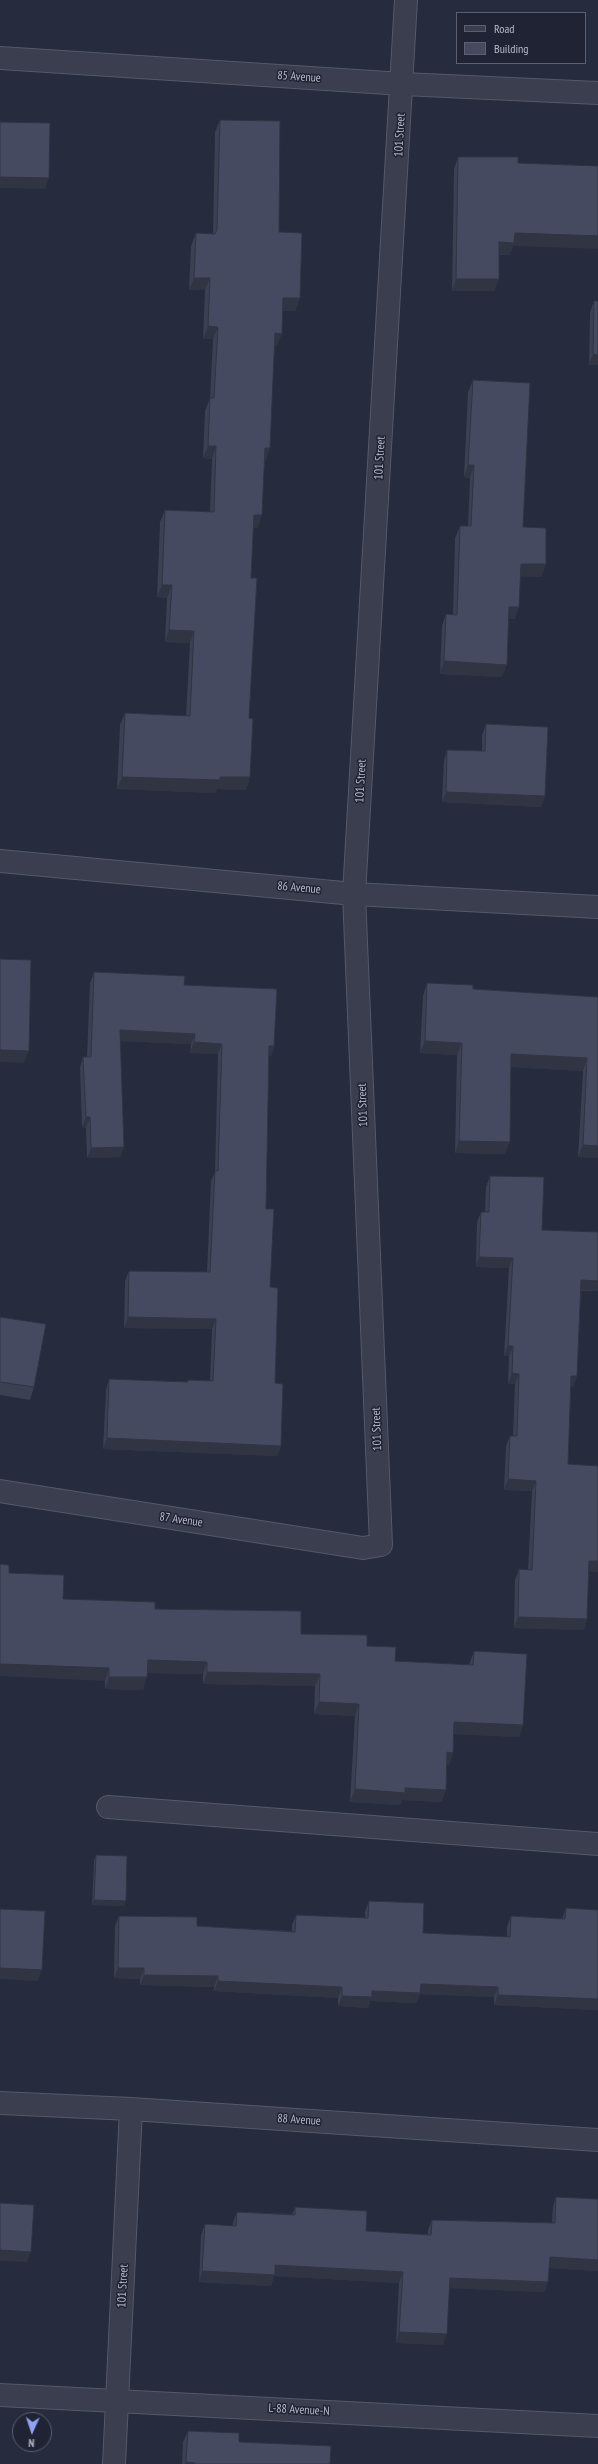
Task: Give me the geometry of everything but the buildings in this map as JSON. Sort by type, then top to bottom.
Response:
[{"type":"street","name":"101 Street","points":[[363,1548],[381,1545],[354,894],[403,84],[406,0]]},
{"type":"street","name":"85 Avenue","points":[[0,58],[403,84],[598,93]]},
{"type":"street","name":"86 Avenue","points":[[0,861],[354,894],[598,907]]},
{"type":"street","name":"87 Avenue","points":[[0,1491],[363,1548]]},
{"type":"street","points":[[108,1807],[598,1844]]},
{"type":"street","name":"88 Avenue","points":[[0,2103],[131,2109],[598,2140]]},
{"type":"street","name":"101 Street","points":[[114,2464],[131,2109]]},
{"type":"street","name":"L-88 Avenue-N","points":[[0,2394],[598,2426]]}]
